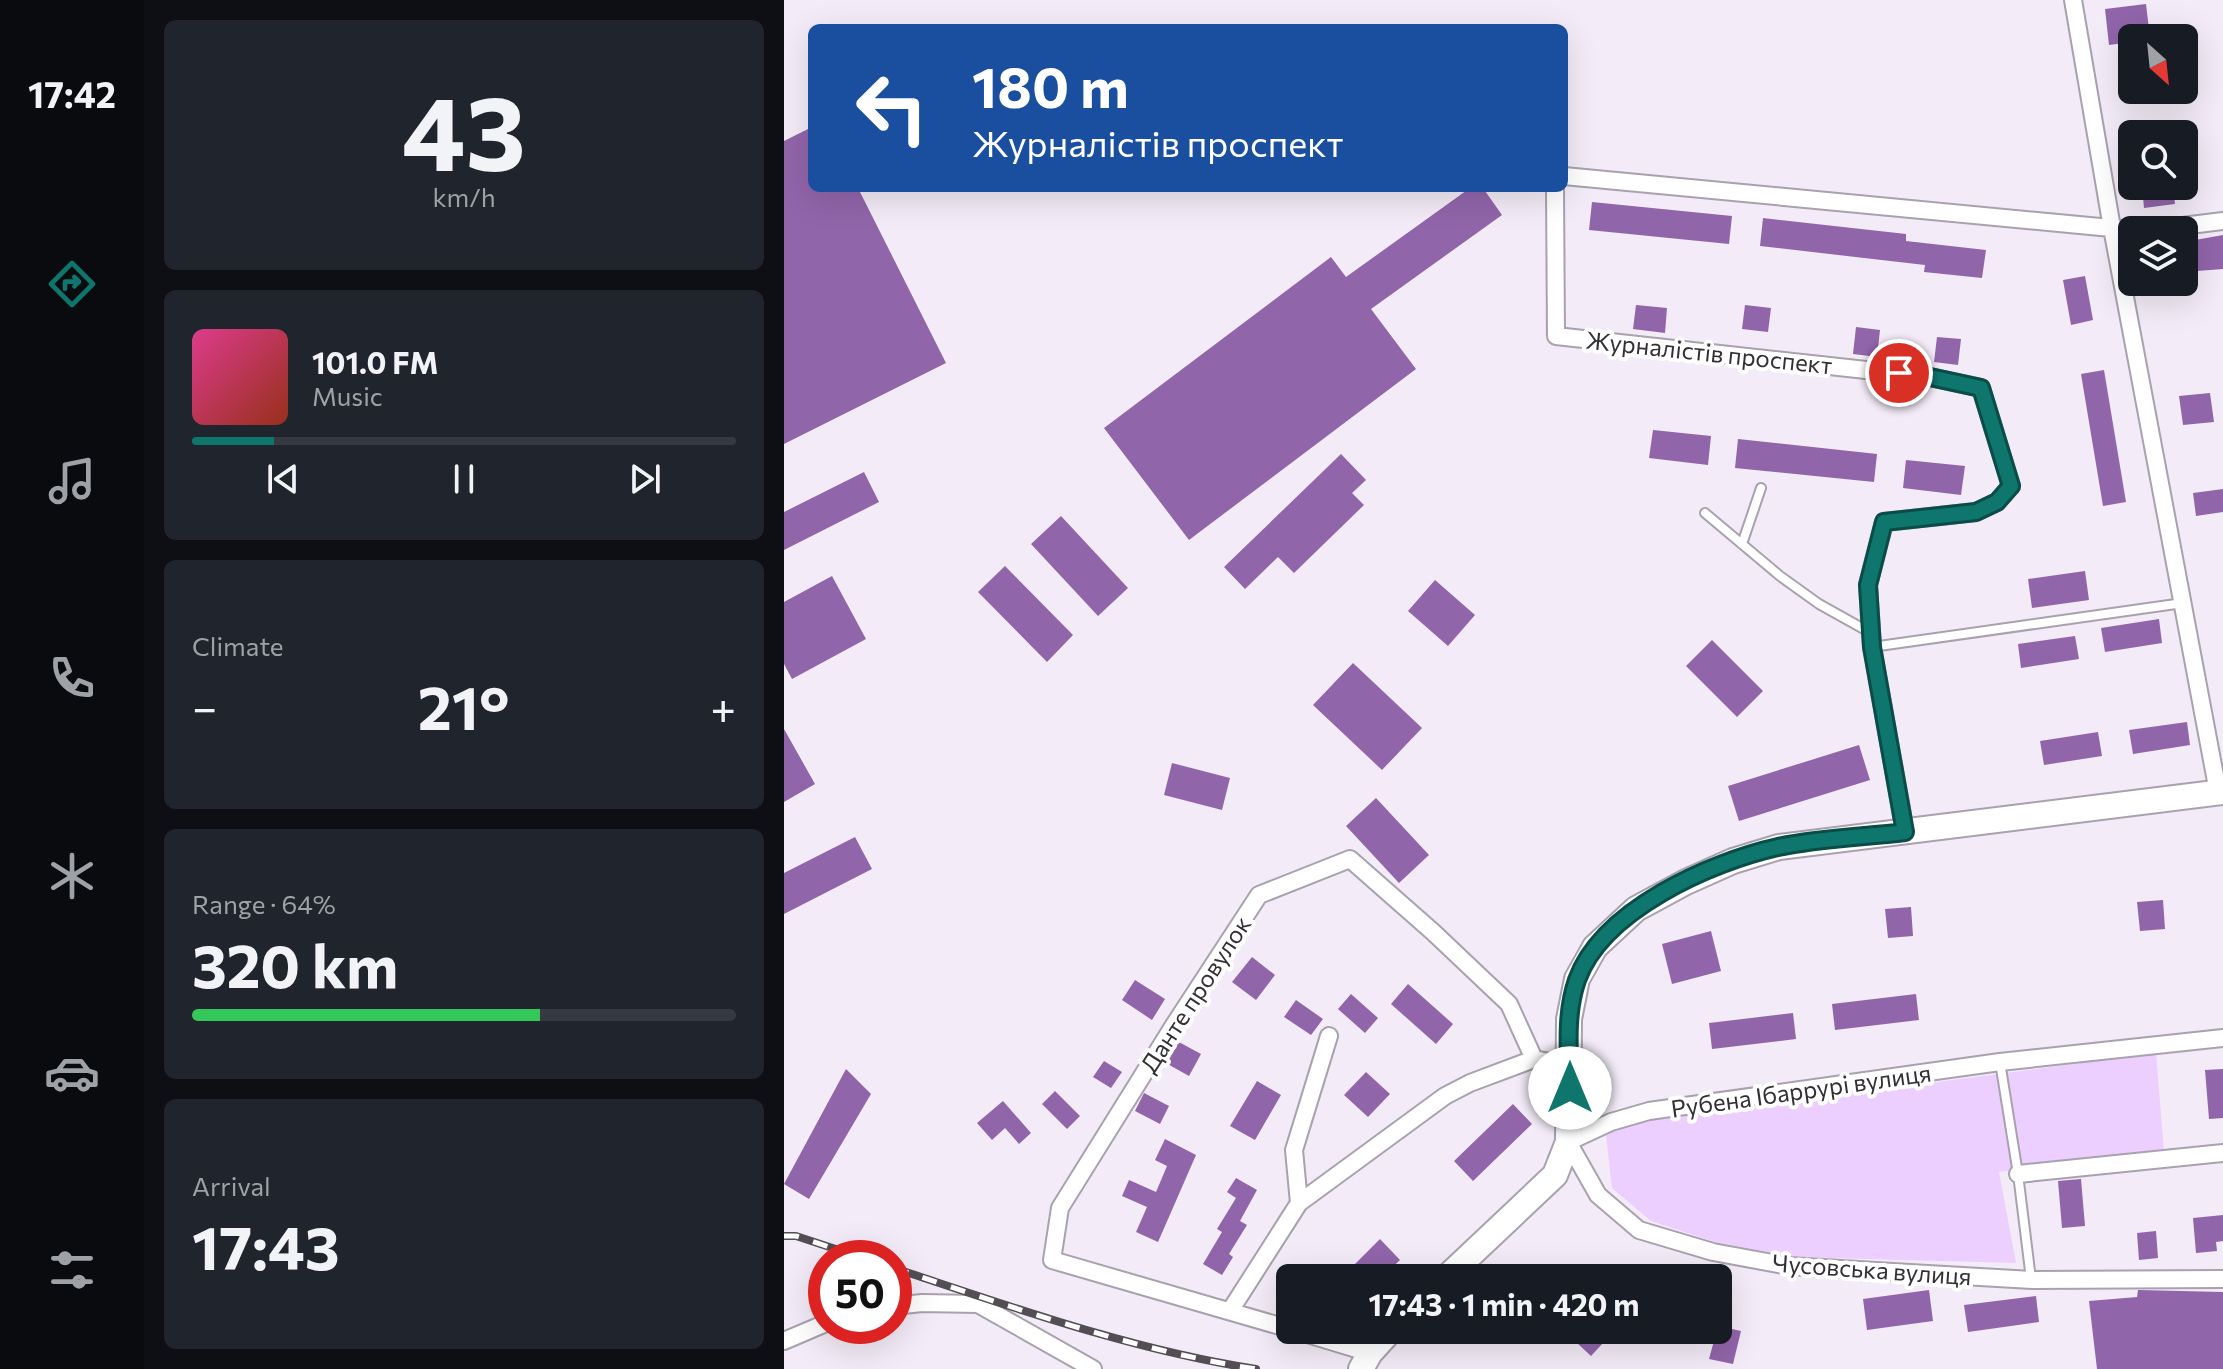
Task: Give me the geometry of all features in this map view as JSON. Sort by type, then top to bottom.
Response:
[{"type":"main road","points":[[1461,1264],[1555,1175],[1568,1142],[1569,1019],[1577,979],[1595,947],[1636,909],[1733,861],[1779,847],[2221,792]]},
{"type":"main road","points":[[1365,1361],[1379,1344]]},
{"type":"street","points":[[2073,0],[2112,228],[2221,792]]},
{"type":"street","points":[[1568,176],[2118,229]]},
{"type":"street","name":"Журналістів проспект","points":[[1555,192],[1556,336],[1930,377],[1981,388],[2011,486],[1997,502],[1976,512],[1884,522],[1868,585],[1872,640],[1905,832]]},
{"type":"street","points":[[2198,224],[2223,221]]},
{"type":"street","name":"Данте провулок","points":[[1276,1324],[1052,1260],[1060,1208],[1259,895],[1350,859],[1509,1004],[1534,1059]]},
{"type":"street","points":[[1299,1203],[1294,1150],[1329,1036]]},
{"type":"street","name":"Рубена Ібаррурі вулиця","points":[[1568,1142],[1611,1122],[1649,1111],[2000,1062],[2223,1038]]},
{"type":"street","points":[[1230,1311],[1299,1203],[1445,1096],[1470,1083],[1534,1059],[1570,1066]]},
{"type":"street","name":"Чусовська вулиця","points":[[1568,1142],[1598,1195],[1639,1230],[1713,1252],[1789,1266],[2032,1280],[2223,1279]]},
{"type":"street","points":[[2018,1174],[2223,1153]]},
{"type":"street","points":[[912,1304],[978,1304],[1093,1369]]},
{"type":"street","points":[[784,1341],[808,1331]]},
{"type":"street","name":"Данте провулок","points":[[1326,1344],[1365,1361]]},
{"type":"lane","points":[[1742,544],[1761,488]]},
{"type":"lane","points":[[1705,513],[1819,604],[1872,640],[2183,603]]},
{"type":"lane","points":[[2000,1062],[2032,1280]]},
{"type":"shaded area","points":[[2156,1053],[2164,1152],[1999,1172],[2016,1263],[1794,1257],[1715,1242],[1651,1221],[1612,1188],[1605,1126]]},
{"type":"building","points":[[2146,4],[2148,24],[2118,24],[2118,44],[2109,45],[2105,9]]},
{"type":"building","points":[[808,129],[808,192],[860,192],[946,363],[784,444],[784,141]]},
{"type":"building","points":[[1464,192],[1486,192],[1502,215],[1371,309],[1416,369],[1189,540],[1104,428],[1331,257],[1346,277]]},
{"type":"building","points":[[2143,200],[2175,200],[2175,204],[2144,208]]},
{"type":"building","points":[[1592,202],[1732,216],[1729,244],[1589,230]]},
{"type":"building","points":[[1763,218],[1906,234],[1906,241],[1986,250],[1982,278],[1924,272],[1925,265],[1760,246]]},
{"type":"building","points":[[2223,235],[2223,269],[2198,271],[2198,239]]},
{"type":"building","points":[[2085,276],[2093,320],[2071,325],[2063,280]]},
{"type":"building","points":[[1636,305],[1667,308],[1665,333],[1633,329]]},
{"type":"building","points":[[1745,305],[1771,308],[1768,332],[1742,329]]},
{"type":"building","points":[[1856,327],[1880,330],[1877,357],[1853,354]]},
{"type":"building","points":[[1937,337],[1961,339],[1958,365],[1934,362]]},
{"type":"building","points":[[2104,370],[2126,502],[2103,506],[2081,374]]},
{"type":"building","points":[[2210,393],[2214,422],[2183,425],[2179,396]]},
{"type":"building","points":[[1653,430],[1711,436],[1708,465],[1649,458]]},
{"type":"building","points":[[1738,439],[1877,454],[1874,482],[1735,468]]},
{"type":"building","points":[[1341,454],[1366,480],[1352,493],[1364,505],[1294,573],[1278,557],[1245,589],[1224,567]]},
{"type":"building","points":[[1906,460],[1965,466],[1961,495],[1903,488]]},
{"type":"building","points":[[864,472],[879,502],[784,550],[784,512]]},
{"type":"building","points":[[2223,489],[2223,512],[2196,516],[2193,493]]},
{"type":"building","points":[[1061,516],[1128,588],[1098,616],[1031,544]]},
{"type":"building","points":[[1005,566],[1073,635],[1047,662],[978,592]]},
{"type":"building","points":[[2085,571],[2089,600],[2032,608],[2028,579]]},
{"type":"building","points":[[832,576],[866,639],[792,679],[784,664],[784,602]]},
{"type":"building","points":[[1435,580],[1475,615],[1448,646],[1408,611]]},
{"type":"building","points":[[2159,619],[2162,643],[2105,652],[2101,628]]},
{"type":"building","points":[[2075,636],[2079,659],[2021,668],[2018,644]]},
{"type":"building","points":[[1712,640],[1763,691],[1737,717],[1686,666]]},
{"type":"building","points":[[1353,663],[1422,728],[1382,770],[1313,705]]},
{"type":"building","points":[[2187,722],[2190,745],[2133,754],[2129,730]]},
{"type":"building","points":[[784,729],[815,784],[784,802]]},
{"type":"building","points":[[2098,732],[2102,756],[2044,765],[2040,741]]},
{"type":"building","points":[[1859,745],[1870,780],[1739,821],[1728,786]]},
{"type":"building","points":[[1172,763],[1230,778],[1222,810],[1164,795]]},
{"type":"building","points":[[1376,798],[1429,855],[1399,883],[1346,826]]},
{"type":"building","points":[[855,837],[872,869],[784,914],[784,873]]},
{"type":"building","points":[[2163,900],[2165,929],[2140,931],[2137,902]]},
{"type":"building","points":[[1911,907],[1913,936],[1888,938],[1885,909]]},
{"type":"building","points":[[1711,931],[1721,971],[1672,984],[1662,944]]},
{"type":"building","points":[[1252,957],[1275,975],[1256,1000],[1232,982]]},
{"type":"building","points":[[1135,980],[1165,999],[1152,1020],[1122,1000]]},
{"type":"building","points":[[1408,984],[1453,1024],[1436,1044],[1391,1004]]},
{"type":"building","points":[[1351,994],[1378,1018],[1365,1033],[1338,1009]]},
{"type":"building","points":[[1916,994],[1919,1020],[1835,1030],[1832,1004]]},
{"type":"building","points":[[1296,1000],[1323,1019],[1311,1035],[1284,1017]]},
{"type":"building","points":[[1793,1013],[1796,1039],[1712,1049],[1709,1023]]},
{"type":"building","points":[[1177,1041],[1201,1054],[1189,1076],[1164,1062]]},
{"type":"building","points":[[1104,1061],[1122,1072],[1111,1088],[1093,1077]]},
{"type":"building","points":[[846,1069],[871,1094],[809,1199],[784,1184]]},
{"type":"building","points":[[2223,1069],[2223,1118],[2209,1119],[2205,1070]]},
{"type":"building","points":[[1366,1072],[1390,1094],[1368,1117],[1344,1095]]},
{"type":"building","points":[[1257,1081],[1281,1095],[1255,1140],[1230,1126]]},
{"type":"building","points":[[1055,1091],[1080,1116],[1067,1129],[1042,1104]]},
{"type":"building","points":[[1144,1093],[1169,1106],[1160,1124],[1135,1111]]},
{"type":"building","points":[[1003,1101],[1031,1133],[1019,1144],[1005,1128],[992,1140],[977,1123]]},
{"type":"building","points":[[1513,1104],[1532,1124],[1473,1181],[1454,1161]]},
{"type":"building","points":[[1165,1139],[1196,1155],[1158,1242],[1136,1232],[1147,1207],[1122,1196],[1129,1180],[1156,1192],[1167,1166],[1155,1160]]},
{"type":"building","points":[[1236,1178],[1257,1190],[1240,1221],[1247,1225],[1229,1254],[1233,1257],[1222,1275],[1203,1264],[1222,1232],[1217,1229],[1236,1198],[1227,1192]]},
{"type":"building","points":[[2081,1179],[2085,1226],[2062,1228],[2058,1181]]},
{"type":"building","points":[[2223,1215],[2223,1241],[2216,1242],[2217,1251],[2196,1253],[2193,1218]]},
{"type":"building","points":[[2156,1231],[2158,1258],[2139,1260],[2137,1233]]},
{"type":"building","points":[[1380,1239],[1400,1260],[1396,1264],[1355,1264]]},
{"type":"building","points":[[1929,1290],[1933,1321],[1867,1330],[1863,1299]]},
{"type":"building","points":[[2138,1290],[2223,1292],[2223,1369],[2097,1369],[2089,1301],[2137,1297]]},
{"type":"building","points":[[2036,1296],[2039,1322],[1968,1332],[1964,1305]]},
{"type":"building","points":[[1732,1329],[1741,1331],[1733,1364],[1709,1359],[1713,1344],[1732,1344]]},
{"type":"building","points":[[1578,1344],[1602,1344],[1591,1356]]},
{"type":"railway","points":[[784,1236],[808,1240]]},
{"type":"railway","points":[[912,1274],[1118,1339],[1256,1369]]},
{"type":"route","points":[[1570,1088],[1569,1019],[1577,979],[1595,947],[1636,909],[1733,861],[1779,847],[1905,832],[1872,647],[1868,585],[1884,522],[1976,512],[1997,502],[2011,486],[1981,388],[1899,373]]}]
